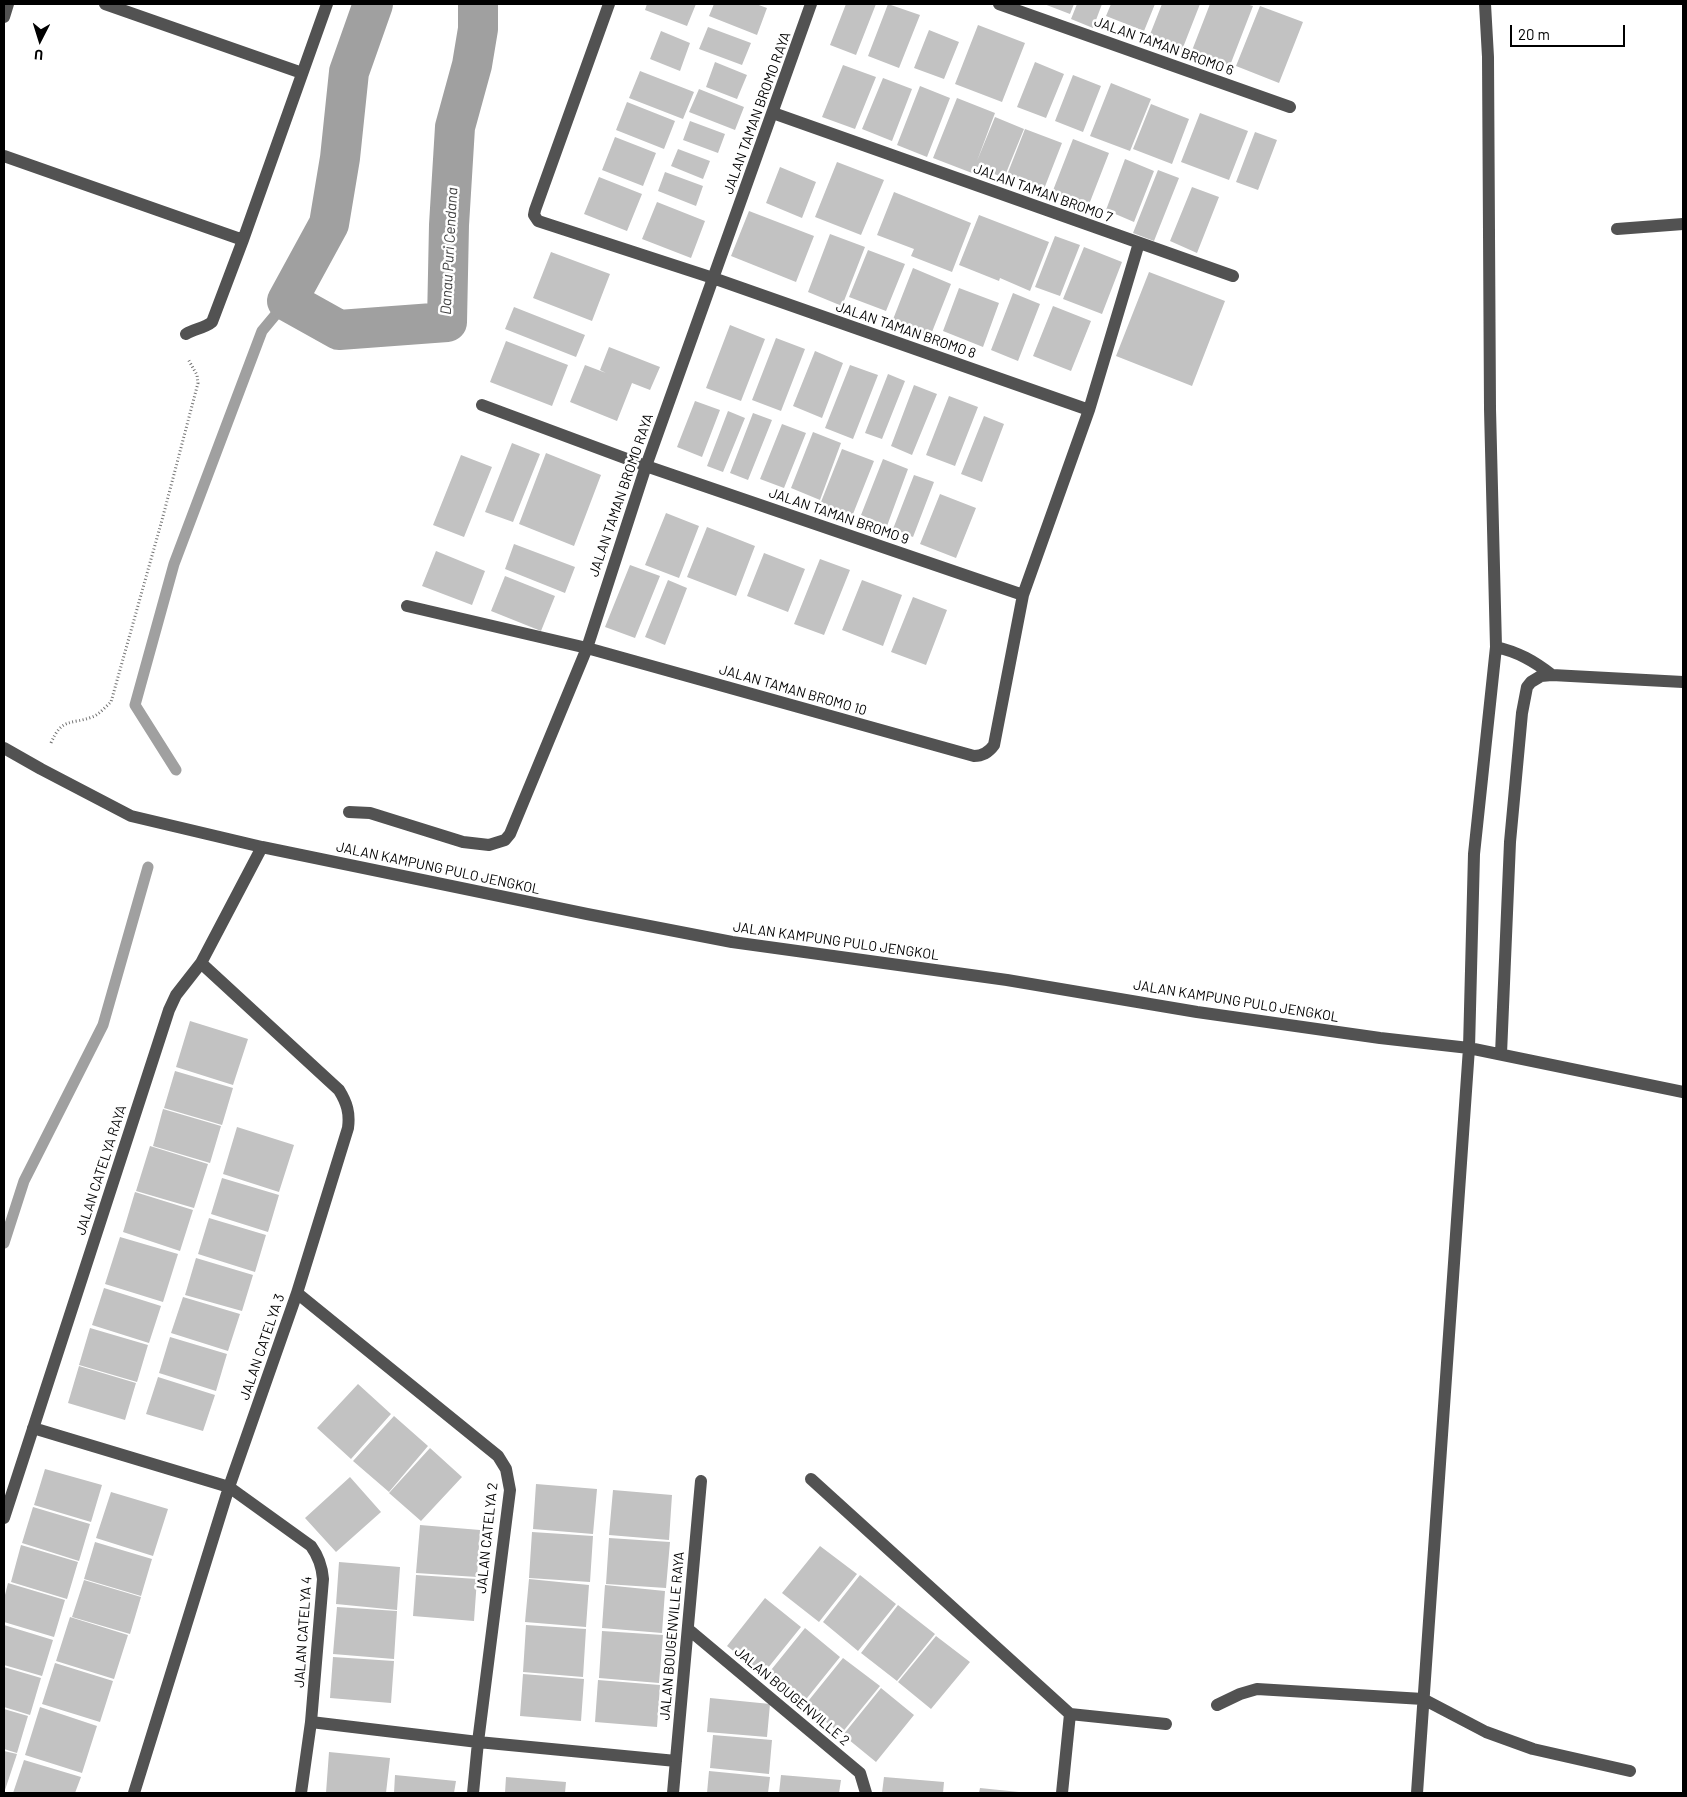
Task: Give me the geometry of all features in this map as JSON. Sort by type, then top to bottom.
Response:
[{"type":"street","points":[[4,17],[8,4]]},
{"type":"street","points":[[105,4],[302,73]]},
{"type":"street","points":[[186,334],[212,322],[243,240],[326,4]]},
{"type":"street","name":"JALAN TAMAN BROMO 8","points":[[609,4],[535,210],[535,218],[542,222],[714,278],[1089,410]]},
{"type":"street","name":"JALAN TAMAN BROMO RAYA","points":[[348,812],[370,813],[463,842],[489,845],[505,840],[510,834],[587,648],[646,466],[812,4]]},
{"type":"street","name":"JALAN TAMAN BROMO 6","points":[[999,4],[1290,107]]},
{"type":"street","points":[[1417,1793],[1469,1048],[1474,854],[1496,647],[1490,409],[1488,57],[1485,4]]},
{"type":"street","name":"JALAN TAMAN BROMO 7","points":[[773,113],[1232,276]]},
{"type":"street","points":[[4,156],[243,240]]},
{"type":"street","points":[[1617,228],[1683,224]]},
{"type":"street","points":[[1023,595],[1089,410],[1139,243]]},
{"type":"street","name":"JALAN TAMAN BROMO 9","points":[[482,406],[646,466],[1023,595]]},
{"type":"street","name":"JALAN TAMAN BROMO 10","points":[[407,606],[587,648],[974,756],[980,756],[991,749],[994,744],[1023,595]]},
{"type":"street","points":[[1496,647],[1515,652],[1532,660],[1552,675]]},
{"type":"street","points":[[1501,1054],[1510,842],[1522,713],[1527,687],[1535,678],[1552,675],[1683,682]]},
{"type":"street","name":"JALAN KAMPUNG PULO JENGKOL","points":[[4,748],[40,769],[131,816],[262,847],[587,914],[732,942],[1007,980],[1197,1012],[1469,1048],[1683,1092]]},
{"type":"street","name":"JALAN CATELYA RAYA","points":[[4,1518],[169,1010],[176,995],[201,963],[262,847]]},
{"type":"street","name":"JALAN CATELYA 3","points":[[134,1793],[229,1487],[297,1293],[348,1128],[349,1118],[347,1105],[339,1090],[201,963]]},
{"type":"street","name":"JALAN CATELYA 2","points":[[297,1293],[498,1456],[506,1469],[510,1490],[473,1793]]},
{"type":"street","name":"JALAN CATELYA 4","points":[[33,1428],[229,1487],[311,1546],[320,1560],[322,1579],[311,1722],[301,1793]]},
{"type":"street","points":[[811,1478],[1070,1714],[1166,1724]]},
{"type":"street","name":"JALAN BOUGENVILLE RAYA","points":[[673,1793],[700,1481]]},
{"type":"street","name":"JALAN BOUGENVILLE 2","points":[[688,1629],[860,1773],[866,1793]]},
{"type":"street","points":[[1217,1705],[1240,1694],[1257,1689],[1423,1699],[1486,1732],[1533,1749],[1630,1771]]},
{"type":"street","points":[[1062,1793],[1070,1714]]},
{"type":"street","points":[[311,1722],[478,1742],[676,1761]]},
{"type":"path","points":[[40,769],[56,731],[69,722],[94,717],[111,702],[198,383],[197,375],[185,353],[183,344],[186,334]]},
{"type":"building","points":[[647,4],[696,4],[687,26],[645,10]]},
{"type":"building","points":[[714,4],[756,4],[767,8],[757,35],[709,16]]},
{"type":"building","points":[[846,4],[876,4],[856,55],[830,45]]},
{"type":"building","points":[[888,4],[920,15],[899,68],[868,56]]},
{"type":"building","points":[[1044,4],[1074,4],[1070,14]]},
{"type":"building","points":[[1077,4],[1102,4],[1093,28],[1071,19]]},
{"type":"building","points":[[1111,4],[1155,4],[1144,31],[1106,16]]},
{"type":"building","points":[[1162,4],[1200,4],[1182,50],[1149,37]]},
{"type":"building","points":[[1210,4],[1246,4],[1253,6],[1229,68],[1191,53]]},
{"type":"building","points":[[1260,6],[1303,22],[1279,83],[1236,66]]},
{"type":"building","points":[[978,25],[1025,43],[1002,102],[955,84]]},
{"type":"building","points":[[708,27],[751,43],[742,65],[699,49]]},
{"type":"building","points":[[929,30],[959,42],[944,79],[914,68]]},
{"type":"building","points":[[661,31],[690,43],[680,71],[650,59]]},
{"type":"building","points":[[715,62],[747,75],[737,99],[706,87]]},
{"type":"building","points":[[1035,62],[1064,74],[1046,118],[1017,107]]},
{"type":"building","points":[[843,65],[876,77],[855,129],[822,117]]},
{"type":"building","points":[[640,71],[694,92],[683,119],[629,98]]},
{"type":"building","points":[[1073,75],[1101,86],[1083,132],[1055,121]]},
{"type":"building","points":[[883,78],[912,89],[892,141],[862,129]]},
{"type":"building","points":[[1111,83],[1151,99],[1130,151],[1090,136]]},
{"type":"building","points":[[920,86],[950,98],[927,157],[897,145]]},
{"type":"building","points":[[699,89],[744,107],[735,130],[689,112]]},
{"type":"building","points":[[957,98],[995,113],[977,161],[995,117],[1024,129],[1004,178],[975,166],[972,173],[933,158]]},
{"type":"building","points":[[627,102],[675,121],[664,149],[616,130]]},
{"type":"building","points":[[1151,104],[1189,119],[1172,164],[1133,149]]},
{"type":"building","points":[[1200,113],[1248,131],[1229,180],[1181,162]]},
{"type":"building","points":[[690,121],[725,134],[718,153],[683,140]]},
{"type":"building","points":[[1025,129],[1062,143],[1044,189],[1007,175]]},
{"type":"building","points":[[1255,132],[1277,140],[1258,190],[1236,182]]},
{"type":"building","points":[[615,137],[656,153],[643,186],[602,170]]},
{"type":"building","points":[[1073,139],[1109,153],[1088,207],[1052,193]]},
{"type":"building","points":[[678,149],[710,161],[703,179],[671,166]]},
{"type":"building","points":[[1125,159],[1154,171],[1134,222],[1106,210]]},
{"type":"building","points":[[837,162],[884,180],[861,235],[815,217]]},
{"type":"building","points":[[780,167],[816,182],[802,218],[766,203]]},
{"type":"building","points":[[1158,170],[1179,178],[1154,241],[1133,233]]},
{"type":"building","points":[[665,172],[703,186],[696,206],[658,191]]},
{"type":"building","points":[[599,177],[642,194],[627,231],[584,214]]},
{"type":"building","points":[[1192,187],[1219,197],[1197,253],[1170,241]]},
{"type":"building","points":[[894,192],[971,223],[952,272],[911,256],[914,249],[877,235]]},
{"type":"building","points":[[657,202],[705,221],[691,258],[642,239]]},
{"type":"building","points":[[749,211],[814,236],[796,282],[731,256]]},
{"type":"building","points":[[979,215],[1049,242],[1030,291],[1000,278],[999,281],[959,265]]},
{"type":"building","points":[[830,234],[865,247],[842,306],[808,292]]},
{"type":"building","points":[[1055,236],[1080,245],[1060,296],[1035,287]]},
{"type":"building","points":[[1084,247],[1122,262],[1102,314],[1063,299]]},
{"type":"building","points":[[868,250],[905,264],[886,311],[849,297]]},
{"type":"building","points":[[551,252],[610,274],[592,321],[533,298]]},
{"type":"building","points":[[913,268],[951,284],[930,337],[892,322]]},
{"type":"building","points":[[1149,272],[1225,301],[1192,386],[1116,356]]},
{"type":"building","points":[[959,288],[999,303],[983,347],[943,331]]},
{"type":"building","points":[[1013,293],[1040,304],[1018,361],[991,350]]},
{"type":"building","points":[[1053,306],[1091,321],[1071,371],[1033,356]]},
{"type":"building","points":[[514,307],[585,335],[576,357],[505,329]]},
{"type":"building","points":[[730,325],[765,339],[741,401],[706,388]]},
{"type":"building","points":[[776,338],[805,349],[781,411],[752,400]]},
{"type":"building","points":[[506,341],[568,365],[552,406],[490,382]]},
{"type":"building","points":[[609,347],[660,367],[650,390],[632,383],[617,421],[570,402],[585,365],[606,373],[600,370]]},
{"type":"building","points":[[815,351],[843,363],[822,418],[793,406]]},
{"type":"building","points":[[850,365],[878,375],[853,439],[825,428]]},
{"type":"building","points":[[888,374],[905,381],[882,439],[865,433]]},
{"type":"building","points":[[914,385],[937,394],[912,455],[891,446]]},
{"type":"building","points":[[949,396],[978,407],[955,466],[926,455]]},
{"type":"building","points":[[695,401],[720,410],[702,457],[677,447]]},
{"type":"building","points":[[728,411],[745,418],[723,472],[707,466]]},
{"type":"building","points":[[753,413],[772,420],[748,480],[730,473]]},
{"type":"building","points":[[984,416],[1004,424],[982,482],[961,474]]},
{"type":"building","points":[[782,424],[806,433],[784,488],[760,479]]},
{"type":"building","points":[[813,432],[841,443],[820,500],[791,488]]},
{"type":"building","points":[[512,443],[540,454],[513,522],[485,512]]},
{"type":"building","points":[[842,449],[874,461],[851,519],[819,507]]},
{"type":"building","points":[[546,453],[601,475],[574,546],[519,524]]},
{"type":"building","points":[[461,455],[492,467],[464,537],[433,525]]},
{"type":"building","points":[[883,459],[908,469],[887,526],[861,515]]},
{"type":"building","points":[[914,475],[934,482],[913,537],[893,529]]},
{"type":"building","points":[[940,494],[976,508],[956,558],[920,544]]},
{"type":"building","points":[[666,513],[699,526],[679,578],[645,565]]},
{"type":"building","points":[[707,527],[755,546],[736,596],[687,577]]},
{"type":"building","points":[[514,544],[575,567],[565,593],[505,569]]},
{"type":"building","points":[[436,551],[485,571],[472,605],[422,586]]},
{"type":"building","points":[[764,553],[805,569],[788,612],[747,596]]},
{"type":"building","points":[[820,559],[850,570],[824,635],[794,624]]},
{"type":"building","points":[[630,565],[660,576],[635,638],[605,627]]},
{"type":"building","points":[[505,576],[555,596],[541,631],[491,611]]},
{"type":"building","points":[[668,580],[687,588],[665,645],[645,637]]},
{"type":"building","points":[[862,580],[902,595],[883,646],[842,630]]},
{"type":"building","points":[[913,597],[947,610],[926,665],[891,652]]},
{"type":"building","points":[[190,1021],[248,1039],[233,1085],[176,1067]]},
{"type":"building","points":[[175,1071],[233,1088],[222,1125],[164,1108]]},
{"type":"building","points":[[163,1109],[221,1126],[210,1163],[153,1146]]},
{"type":"building","points":[[237,1127],[294,1145],[279,1192],[223,1174]]},
{"type":"building","points":[[150,1146],[208,1164],[194,1208],[136,1191]]},
{"type":"building","points":[[222,1178],[279,1195],[268,1232],[211,1214]]},
{"type":"building","points":[[135,1192],[193,1210],[180,1251],[123,1232]]},
{"type":"building","points":[[209,1218],[266,1235],[255,1272],[198,1254]]},
{"type":"building","points":[[120,1237],[178,1254],[163,1302],[105,1284]]},
{"type":"building","points":[[196,1258],[253,1275],[242,1311],[185,1295]]},
{"type":"building","points":[[104,1288],[161,1306],[149,1343],[92,1325]]},
{"type":"building","points":[[183,1297],[240,1314],[228,1351],[171,1333]]},
{"type":"building","points":[[90,1328],[148,1345],[137,1382],[79,1365]]},
{"type":"building","points":[[170,1337],[227,1354],[216,1391],[159,1373]]},
{"type":"building","points":[[79,1366],[136,1383],[125,1420],[68,1403]]},
{"type":"building","points":[[158,1377],[215,1395],[203,1431],[146,1414]]},
{"type":"building","points":[[358,1384],[391,1414],[351,1459],[317,1428]]},
{"type":"building","points":[[394,1416],[428,1446],[389,1492],[353,1461]]},
{"type":"building","points":[[430,1448],[462,1477],[421,1521],[389,1493]]},
{"type":"building","points":[[45,1469],[102,1485],[91,1522],[34,1505]]},
{"type":"building","points":[[350,1477],[381,1512],[336,1552],[305,1518]]},
{"type":"building","points":[[536,1484],[597,1489],[593,1534],[533,1529]]},
{"type":"building","points":[[613,1490],[672,1495],[669,1540],[609,1535]]},
{"type":"building","points":[[111,1492],[168,1509],[153,1556],[96,1538]]},
{"type":"building","points":[[33,1507],[90,1524],[79,1561],[22,1543]]},
{"type":"building","points":[[420,1525],[480,1530],[477,1577],[416,1573]]},
{"type":"building","points":[[532,1532],[593,1536],[590,1582],[529,1578]]},
{"type":"building","points":[[609,1538],[670,1542],[666,1588],[606,1584]]},
{"type":"building","points":[[95,1542],[152,1559],[141,1596],[84,1579]]},
{"type":"building","points":[[21,1545],[78,1562],[67,1599],[11,1582]]},
{"type":"building","points":[[820,1546],[857,1574],[819,1622],[782,1593]]},
{"type":"building","points":[[339,1562],[400,1567],[397,1610],[336,1604]]},
{"type":"building","points":[[416,1575],[477,1579],[474,1621],[413,1616]]},
{"type":"building","points":[[860,1575],[896,1604],[858,1651],[823,1622]]},
{"type":"building","points":[[529,1579],[589,1585],[586,1627],[525,1622]]},
{"type":"building","points":[[84,1580],[141,1597],[130,1634],[72,1617]]},
{"type":"building","points":[[8,1583],[65,1600],[54,1637],[4,1622],[4,1599]]},
{"type":"building","points":[[605,1585],[665,1591],[662,1633],[602,1628]]},
{"type":"building","points":[[765,1598],[801,1627],[763,1674],[727,1646]]},
{"type":"building","points":[[898,1605],[935,1634],[897,1681],[861,1653]]},
{"type":"building","points":[[337,1607],[397,1611],[394,1659],[333,1654]]},
{"type":"building","points":[[70,1617],[128,1635],[114,1679],[56,1661]]},
{"type":"building","points":[[4,1625],[53,1640],[42,1676],[4,1665]]},
{"type":"building","points":[[526,1625],[586,1629],[583,1677],[523,1672]]},
{"type":"building","points":[[805,1628],[840,1657],[803,1703],[767,1675]]},
{"type":"building","points":[[602,1631],[663,1635],[659,1683],[599,1678]]},
{"type":"building","points":[[936,1636],[970,1662],[931,1709],[898,1682]]},
{"type":"building","points":[[333,1657],[394,1661],[391,1703],[330,1698]]},
{"type":"building","points":[[843,1658],[880,1686],[841,1734],[805,1705]]},
{"type":"building","points":[[55,1663],[113,1681],[100,1722],[42,1704]]},
{"type":"building","points":[[4,1667],[41,1678],[30,1715],[4,1707]]},
{"type":"building","points":[[523,1674],[584,1679],[581,1721],[520,1716]]},
{"type":"building","points":[[598,1680],[660,1685],[657,1727],[595,1722]]},
{"type":"building","points":[[881,1688],[914,1715],[876,1762],[843,1735]]},
{"type":"building","points":[[710,1698],[770,1704],[767,1737],[707,1732]]},
{"type":"building","points":[[40,1707],[97,1726],[82,1773],[25,1755]]},
{"type":"building","points":[[4,1709],[28,1716],[17,1753],[4,1749]]},
{"type":"building","points":[[713,1735],[772,1740],[769,1774],[710,1768]]},
{"type":"building","points":[[4,1751],[17,1754],[4,1793]]},
{"type":"building","points":[[329,1752],[390,1758],[386,1793],[326,1793]]},
{"type":"building","points":[[24,1760],[81,1777],[75,1793],[13,1793]]},
{"type":"building","points":[[709,1771],[770,1777],[768,1793],[707,1793]]},
{"type":"building","points":[[395,1775],[456,1781],[454,1793],[394,1793]]},
{"type":"building","points":[[781,1775],[841,1780],[839,1793],[779,1793]]},
{"type":"building","points":[[506,1777],[566,1782],[565,1793],[505,1793]]},
{"type":"building","points":[[884,1777],[944,1782],[943,1793],[882,1793]]},
{"type":"building","points":[[980,1788],[1019,1792],[979,1793]]},
{"type":"waterway","name":"Danau Puri Cendana","points":[[373,4],[349,72],[340,158],[329,224],[287,301],[339,330],[447,322],[449,225],[455,127],[472,65],[478,29],[478,4]]},
{"type":"waterway","points":[[176,770],[135,705],[174,564],[262,331],[287,301],[339,330],[392,325]]},
{"type":"waterway","points":[[4,1243],[24,1181],[103,1025],[148,867]]}]
